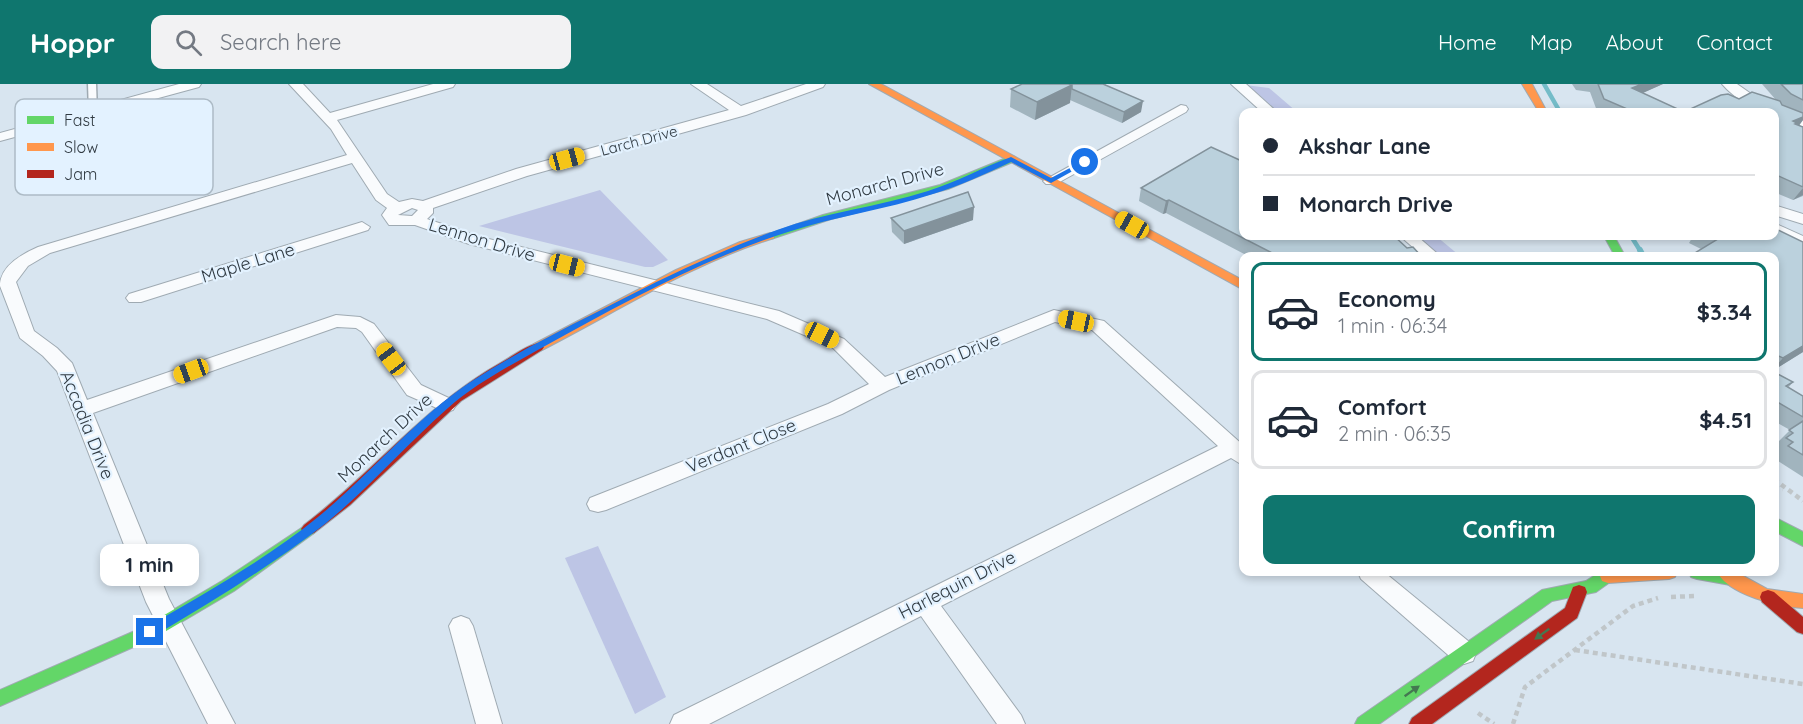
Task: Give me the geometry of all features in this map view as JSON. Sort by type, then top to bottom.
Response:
[{"type":"street","points":[[138,99],[194,84]]},
{"type":"street","name":"Lennon Drive","points":[[296,84],[327,118],[381,197],[398,208],[393,211],[391,219],[401,223],[420,213],[475,242],[773,315],[838,343],[882,385],[1054,316],[1098,325],[1238,454]]},
{"type":"street","points":[[327,118],[448,84]]},
{"type":"street","points":[[698,84],[741,112]]},
{"type":"street","name":"Larch Drive","points":[[420,213],[465,189],[741,112],[818,84]]},
{"type":"street","points":[[874,84],[1239,283]]},
{"type":"street","points":[[1238,84],[1265,108]]},
{"type":"street","points":[[1527,84],[1541,108]]},
{"type":"street","points":[[1729,84],[1752,101],[1768,108]]},
{"type":"street","points":[[1051,181],[1181,109]]},
{"type":"street","points":[[1779,113],[1803,123]]},
{"type":"street","points":[[0,137],[15,133]]},
{"type":"street","name":"Accadia Drive","points":[[222,724],[158,602],[65,368],[50,352],[26,334],[7,282],[13,269],[30,256],[44,250],[355,157]]},
{"type":"street","name":"Monarch Drive","points":[[0,698],[98,657],[168,622],[228,586],[321,521],[446,405],[476,383],[541,345],[708,259],[744,244],[825,218],[929,193],[977,176],[1011,159]]},
{"type":"street","points":[[1779,212],[1803,219]]},
{"type":"street","name":"Maple Lane","points":[[135,298],[362,227]]},
{"type":"street","points":[[1779,230],[1803,242]]},
{"type":"street","points":[[1413,240],[1427,252]]},
{"type":"street","points":[[82,409],[336,321],[360,323],[368,328],[414,390],[446,405]]},
{"type":"street","name":"Verdant Close","points":[[598,504],[835,408],[882,385]]},
{"type":"street","name":"Harlequin Drive","points":[[683,724],[924,601],[1238,454]]},
{"type":"street","points":[[1781,526],[1803,528]]},
{"type":"street","points":[[1781,526],[1803,540]]},
{"type":"street","points":[[1374,576],[1464,654]]},
{"type":"street","points":[[1364,724],[1548,595],[1579,592],[1606,576]]},
{"type":"street","points":[[1732,576],[1775,598],[1803,601]]},
{"type":"street","points":[[1418,724],[1571,613],[1579,592]]},
{"type":"street","points":[[1764,594],[1803,627]]},
{"type":"street","points":[[924,601],[1012,724]]},
{"type":"street","points":[[461,626],[489,724]]},
{"type":"lane","points":[[92,84],[93,99]]},
{"type":"path","points":[[1779,484],[1803,501]]},
{"type":"path","points":[[1779,488],[1784,489]]},
{"type":"path","points":[[1513,724],[1525,687],[1633,606],[1659,598],[1699,596]]},
{"type":"path","points":[[1575,650],[1803,684]]},
{"type":"shaded area","points":[[1245,85],[1269,88],[1292,108],[1271,108]]},
{"type":"shaded area","points":[[600,190],[668,260],[653,267],[645,267],[479,226]]},
{"type":"shaded area","points":[[1417,240],[1441,240],[1455,252],[1431,252]]},
{"type":"shaded area","points":[[598,546],[666,697],[635,714],[565,558]]},
{"type":"building","points":[[1022,84],[1072,85],[1037,102],[1011,89]]},
{"type":"building","points":[[1069,84],[1103,84],[1143,101],[1124,112],[1072,89],[1072,85]]},
{"type":"building","points":[[1598,84],[1642,84],[1632,88],[1675,108],[1625,108],[1604,99]]},
{"type":"building","points":[[1781,84],[1803,84],[1803,100],[1791,94]]},
{"type":"building","points":[[1752,92],[1780,101],[1782,105],[1803,113],[1803,117],[1793,121],[1803,127],[1803,187],[1779,176],[1779,108],[1693,108],[1721,95],[1728,94],[1739,99]]},
{"type":"building","points":[[1211,147],[1239,160],[1239,236],[1169,200],[1166,201],[1141,188]]},
{"type":"building","points":[[968,192],[974,207],[904,231],[891,218]]},
{"type":"building","points":[[1779,230],[1803,242],[1803,346],[1783,358],[1779,356],[1779,252],[1696,252],[1716,240],[1779,240]]},
{"type":"building","points":[[1247,240],[1398,240],[1407,248],[1413,247],[1417,252],[1270,252]]},
{"type":"building","points":[[1779,375],[1793,382],[1786,386],[1803,396],[1803,417],[1779,403]]},
{"type":"building","points":[[1803,421],[1803,455],[1788,446],[1793,442],[1786,438],[1793,433],[1789,430]]},
{"type":"waterway","points":[[1544,84],[1558,108]]},
{"type":"waterway","points":[[1634,240],[1641,252]]},
{"type":"traffic: fast","points":[[770,236],[827,217],[944,187],[1011,159]]},
{"type":"traffic: fast","points":[[1611,240],[1618,252]]},
{"type":"traffic: fast","points":[[1779,526],[1803,540]]},
{"type":"traffic: fast","points":[[0,698],[150,632],[228,586],[309,529]]},
{"type":"traffic: fast","points":[[1364,724],[1548,595],[1590,587],[1605,576]]},
{"type":"traffic: fast","points":[[1719,576],[1736,579]]},
{"type":"traffic: slow","points":[[874,84],[1239,283]]},
{"type":"traffic: slow","points":[[1527,84],[1541,108]]},
{"type":"traffic: slow","points":[[538,347],[680,273],[744,244],[770,236]]},
{"type":"traffic: slow","points":[[1731,576],[1762,594],[1792,601],[1803,601]]},
{"type":"traffic: jam","points":[[309,529],[345,501],[456,397],[490,374],[538,347]]},
{"type":"traffic: jam","points":[[1418,724],[1571,613],[1579,592]]},
{"type":"traffic: jam","points":[[1768,597],[1803,627]]},
{"type":"route","points":[[150,632],[228,586],[321,521],[446,405],[476,383],[541,345],[680,273],[744,244],[825,218],[929,193],[987,171],[1011,159],[1051,181],[1085,162]]}]
